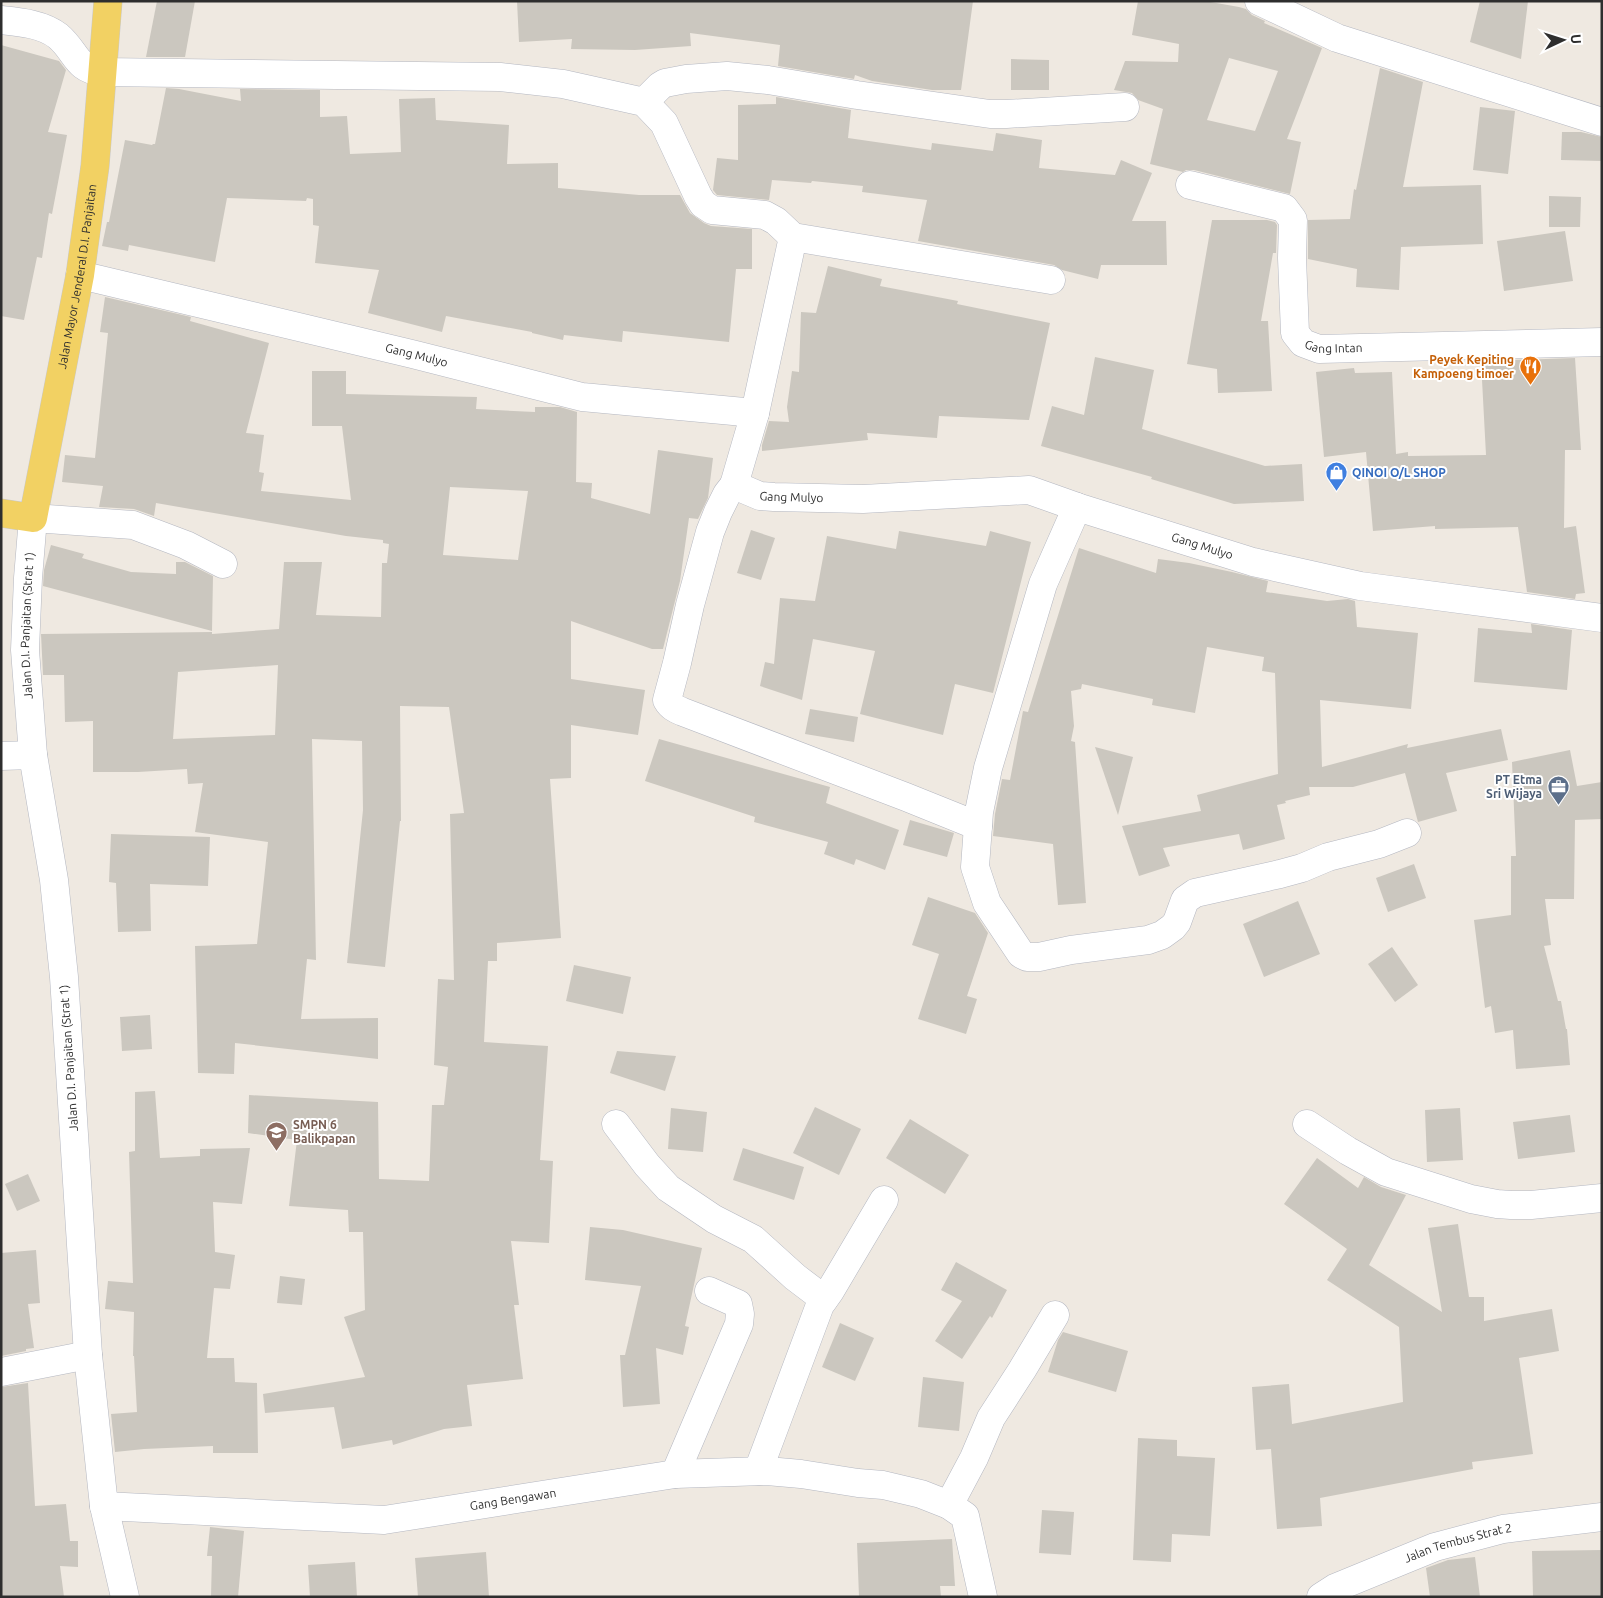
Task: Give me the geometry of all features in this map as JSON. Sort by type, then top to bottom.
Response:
[{"type":"main road","name":"Jalan Mayor Jenderal D.I. Panjaitan","points":[[33,518],[80,275],[95,166],[108,1]]},
{"type":"main road","points":[[1,513],[33,518]]},
{"type":"street","points":[[1259,1],[1336,38],[1602,122]]},
{"type":"street","points":[[1,20],[34,25],[56,34],[68,46],[82,66],[91,71],[500,77],[563,84],[644,102],[664,123],[703,204],[712,210],[765,215],[776,221],[794,237],[1051,280]]},
{"type":"street","points":[[644,102],[665,83],[686,79],[727,76],[768,80],[990,114],[1125,107]]},
{"type":"street","name":"Gang Intan","points":[[1190,185],[1284,208],[1293,220],[1294,333],[1303,343],[1319,349],[1602,342]]},
{"type":"street","points":[[794,237],[755,413],[734,485],[724,500],[710,532],[667,700],[683,712],[978,826]]},
{"type":"street","name":"Gang Mulyo","points":[[80,275],[412,354],[582,397],[755,413]]},
{"type":"street","name":"Gang Mulyo","points":[[734,485],[760,496],[863,499],[1029,490],[1253,562],[1360,586],[1602,618]]},
{"type":"street","points":[[1077,507],[1043,584],[988,768],[979,812],[975,867],[988,903],[1021,954],[1027,958],[1033,958],[1071,950],[1148,940],[1162,935],[1173,927],[1177,922],[1185,900],[1195,893],[1302,868],[1328,857],[1379,844],[1408,833]]},
{"type":"street","points":[[33,518],[132,525],[186,545],[223,564]]},
{"type":"street","name":"Jalan D.I. Panjaitan (Strat 1)","points":[[33,518],[25,650],[33,755],[54,880],[64,977],[88,1355],[104,1506],[125,1597]]},
{"type":"street","points":[[1,756],[33,755]]},
{"type":"street","points":[[616,1124],[668,1188],[714,1218],[753,1239],[824,1300]]},
{"type":"street","points":[[1307,1124],[1348,1151],[1386,1172],[1471,1199],[1512,1205],[1602,1198]]},
{"type":"street","points":[[758,1471],[820,1305],[884,1200]]},
{"type":"street","points":[[675,1474],[739,1324],[738,1304],[709,1291]]},
{"type":"street","points":[[983,1597],[965,1516],[949,1505],[974,1458],[991,1418],[1054,1315]]},
{"type":"street","points":[[1,1372],[88,1355]]},
{"type":"street","name":"Gang Bengawan","points":[[104,1506],[384,1520],[675,1474],[758,1471],[801,1474],[858,1484],[883,1485],[921,1494],[949,1505]]},
{"type":"street","name":"Jalan Tembus Strat 2","points":[[1321,1597],[1335,1588],[1435,1547],[1503,1528],[1602,1517]]},
{"type":"building","points":[[157,1],[195,1],[185,57],[146,57]]},
{"type":"building","points":[[517,1],[973,1],[961,90],[932,90],[872,81],[855,75],[854,79],[778,66],[780,45],[690,33],[691,46],[635,50],[571,49],[572,39],[519,42]]},
{"type":"building","points":[[1138,1],[1205,1],[1246,9],[1252,15],[1265,21],[1264,23],[1322,48],[1287,139],[1301,142],[1290,194],[1194,170],[1183,172],[1150,164],[1163,109],[1138,100],[1132,93],[1114,90],[1125,61],[1178,62],[1179,44],[1132,35]],"holes":[[[1229,58],[1278,71],[1255,131],[1207,120]]]},
{"type":"building","points":[[1480,1],[1528,1],[1521,59],[1470,42]]},
{"type":"building","points":[[1,45],[59,61],[66,70],[48,132],[67,135],[52,214],[49,213],[42,258],[37,257],[24,320],[1,316]]},
{"type":"building","points":[[1011,59],[1049,60],[1049,90],[1011,90]]},
{"type":"building","points":[[1380,68],[1423,82],[1403,187],[1481,185],[1483,244],[1401,247],[1399,290],[1356,287],[1357,269],[1308,259],[1308,220],[1350,219],[1354,189],[1356,190]]},
{"type":"building","points":[[166,88],[241,101],[240,89],[320,90],[320,117],[347,116],[350,154],[401,152],[399,99],[435,98],[436,120],[509,125],[507,164],[558,163],[558,188],[639,195],[680,195],[690,213],[704,223],[711,226],[752,229],[752,269],[736,269],[729,342],[623,331],[622,342],[564,335],[563,340],[532,332],[446,316],[442,332],[368,313],[379,270],[315,263],[319,226],[313,225],[313,199],[307,198],[306,201],[227,198],[215,262],[129,245],[128,251],[102,246],[107,222],[109,222],[125,140],[155,144]]},
{"type":"building","points":[[776,97],[851,110],[848,138],[931,150],[932,143],[993,151],[996,133],[1042,140],[1039,168],[1115,175],[1121,160],[1152,173],[1132,221],[1166,221],[1167,265],[1101,265],[1098,279],[1062,270],[1054,265],[918,241],[927,200],[862,192],[863,186],[812,181],[811,183],[772,180],[769,200],[717,195],[713,190],[717,158],[738,160],[738,105],[776,104]]},
{"type":"building","points":[[1480,107],[1515,111],[1508,174],[1473,170]]},
{"type":"building","points":[[1562,132],[1581,132],[1602,137],[1602,161],[1561,160]]},
{"type":"building","points":[[1549,196],[1581,197],[1580,227],[1549,227]]},
{"type":"building","points":[[1212,220],[1267,220],[1275,222],[1277,225],[1276,253],[1273,253],[1261,321],[1268,321],[1272,391],[1218,393],[1217,369],[1187,364]]},
{"type":"building","points":[[1565,231],[1573,281],[1504,291],[1497,241]]},
{"type":"building","points":[[828,266],[882,279],[880,286],[958,301],[957,304],[1050,323],[1029,420],[939,416],[937,438],[867,433],[868,440],[762,451],[769,421],[789,422],[787,407],[792,371],[799,372],[801,312],[816,313]]},
{"type":"building","points":[[105,297],[191,317],[190,321],[269,343],[246,433],[264,435],[259,472],[264,473],[261,491],[351,500],[342,426],[312,426],[312,371],[346,371],[346,394],[477,397],[476,409],[535,412],[535,407],[560,407],[577,412],[576,482],[592,483],[591,498],[650,514],[658,450],[713,458],[708,498],[698,519],[689,518],[680,581],[663,649],[652,649],[571,621],[571,679],[645,690],[638,735],[571,725],[571,778],[550,779],[561,938],[497,943],[497,961],[488,961],[484,1042],[548,1046],[540,1160],[553,1161],[549,1243],[511,1241],[519,1305],[514,1305],[523,1379],[467,1385],[472,1426],[444,1429],[393,1445],[392,1440],[342,1449],[334,1407],[265,1413],[263,1394],[365,1377],[344,1317],[365,1310],[363,1232],[349,1232],[348,1210],[289,1206],[297,1140],[248,1133],[249,1095],[378,1102],[379,1179],[429,1181],[432,1105],[444,1105],[448,1067],[434,1065],[438,979],[454,980],[450,814],[464,813],[449,707],[400,706],[401,821],[385,967],[347,963],[363,810],[362,741],[312,739],[316,960],[307,959],[301,1019],[378,1018],[378,1059],[235,1043],[234,1074],[198,1073],[195,946],[257,944],[268,842],[195,832],[203,783],[188,784],[187,769],[93,772],[93,721],[65,722],[64,675],[43,675],[41,634],[212,632],[212,634],[279,629],[284,562],[322,562],[316,615],[381,617],[382,563],[387,563],[389,544],[383,543],[383,540],[346,536],[156,503],[154,516],[134,509],[99,507],[103,486],[62,482],[65,455],[95,458],[108,333],[100,332]],"holes":[[[450,487],[528,491],[518,560],[443,555]],[[278,665],[275,735],[173,739],[178,672]]]},
{"type":"building","points":[[1095,357],[1154,370],[1142,429],[1265,466],[1302,464],[1304,501],[1234,504],[1151,479],[1152,477],[1041,446],[1052,406],[1084,415]]},
{"type":"building","points":[[1575,358],[1581,450],[1565,450],[1564,528],[1576,526],[1585,593],[1576,594],[1575,599],[1527,592],[1518,527],[1435,529],[1435,526],[1373,531],[1366,452],[1324,457],[1316,372],[1354,368],[1355,373],[1392,372],[1396,454],[1408,452],[1408,456],[1486,455],[1481,361]]},
{"type":"building","points":[[751,530],[775,538],[761,580],[737,573]]},
{"type":"building","points":[[899,531],[986,546],[990,531],[1031,542],[993,693],[955,684],[943,735],[860,714],[875,651],[813,639],[802,700],[760,686],[765,662],[774,664],[780,598],[815,601],[827,536],[896,549]]},
{"type":"building","points":[[51,545],[84,554],[82,558],[131,572],[176,574],[176,562],[185,562],[213,576],[212,631],[43,586],[44,570]]},
{"type":"building","points":[[1079,548],[1156,573],[1158,559],[1189,563],[1268,581],[1266,592],[1327,601],[1348,599],[1355,601],[1357,627],[1418,633],[1411,709],[1320,700],[1322,767],[1408,744],[1407,748],[1501,729],[1508,760],[1446,773],[1457,811],[1418,822],[1405,773],[1353,787],[1309,787],[1310,795],[1285,801],[1286,803],[1277,805],[1285,839],[1243,850],[1239,834],[1163,848],[1170,866],[1139,876],[1122,826],[1201,811],[1197,795],[1278,774],[1275,673],[1262,671],[1264,657],[1207,647],[1195,713],[1152,705],[1153,699],[1082,684],[1081,689],[1071,691],[1074,726],[1071,741],[1075,742],[1086,903],[1058,905],[1053,844],[993,836],[1002,779],[1010,780],[1023,711],[1028,712]]},
{"type":"building","points":[[1531,624],[1572,630],[1567,690],[1474,682],[1478,628],[1532,633]]},
{"type":"building","points":[[810,709],[858,717],[854,742],[805,734]]},
{"type":"building","points":[[659,739],[830,787],[826,803],[899,830],[885,870],[856,859],[854,865],[824,854],[828,842],[754,822],[755,817],[645,781]]},
{"type":"building","points":[[1095,747],[1133,757],[1118,815]]},
{"type":"building","points":[[1570,750],[1577,786],[1602,782],[1602,819],[1575,820],[1574,899],[1545,899],[1551,945],[1544,946],[1558,1001],[1561,1001],[1567,1029],[1570,1065],[1516,1069],[1513,1030],[1495,1033],[1491,1006],[1485,1008],[1474,920],[1511,915],[1511,856],[1516,856],[1512,762]]},
{"type":"building","points":[[910,820],[954,833],[947,857],[903,845]]},
{"type":"building","points":[[111,834],[210,837],[208,886],[150,884],[151,931],[118,932],[116,883],[109,882]]},
{"type":"building","points":[[1414,864],[1426,898],[1388,912],[1376,878]]},
{"type":"building","points":[[928,897],[975,913],[988,933],[967,996],[977,999],[966,1034],[918,1019],[939,954],[912,945]]},
{"type":"building","points":[[1298,901],[1320,954],[1264,977],[1243,924]]},
{"type":"building","points":[[1392,947],[1418,985],[1395,1002],[1368,964]]},
{"type":"building","points":[[574,965],[631,977],[623,1014],[566,1001]]},
{"type":"building","points":[[150,1015],[152,1049],[122,1051],[120,1017]]},
{"type":"building","points":[[617,1051],[676,1056],[665,1091],[610,1073]]},
{"type":"building","points":[[155,1091],[160,1158],[200,1156],[200,1149],[250,1148],[242,1204],[213,1202],[215,1252],[235,1255],[230,1289],[214,1288],[207,1358],[234,1358],[235,1382],[257,1383],[258,1453],[213,1453],[213,1446],[115,1452],[111,1414],[137,1412],[133,1356],[134,1312],[105,1309],[108,1281],[133,1283],[129,1152],[135,1151],[135,1092]]},
{"type":"building","points":[[815,1107],[861,1129],[839,1175],[793,1153]]},
{"type":"building","points":[[671,1108],[707,1112],[703,1152],[668,1149]]},
{"type":"building","points":[[1460,1108],[1463,1160],[1427,1162],[1425,1110]]},
{"type":"building","points":[[1570,1115],[1575,1152],[1518,1159],[1513,1122]]},
{"type":"building","points":[[910,1119],[969,1155],[945,1194],[886,1158]]},
{"type":"building","points":[[743,1148],[804,1167],[794,1200],[733,1180]]},
{"type":"building","points":[[1317,1158],[1358,1188],[1364,1177],[1381,1187],[1406,1195],[1369,1265],[1442,1312],[1428,1228],[1458,1224],[1469,1297],[1484,1297],[1484,1321],[1552,1309],[1559,1351],[1519,1358],[1533,1454],[1472,1462],[1473,1469],[1320,1498],[1322,1526],[1277,1529],[1271,1449],[1256,1450],[1252,1387],[1289,1384],[1292,1424],[1403,1402],[1399,1327],[1327,1280],[1347,1249],[1284,1204]]},
{"type":"building","points":[[28,1174],[40,1201],[17,1211],[5,1184]]},
{"type":"building","points":[[590,1227],[623,1230],[702,1248],[685,1326],[689,1327],[683,1355],[656,1348],[660,1404],[623,1407],[620,1355],[625,1355],[641,1286],[585,1280]]},
{"type":"building","points":[[36,1250],[40,1303],[28,1304],[34,1348],[1,1356],[1,1253]]},
{"type":"building","points":[[956,1262],[1007,1290],[992,1318],[990,1316],[962,1359],[935,1341],[962,1301],[941,1290]]},
{"type":"building","points":[[280,1276],[305,1279],[302,1305],[277,1303]]},
{"type":"building","points":[[840,1323],[874,1338],[855,1381],[822,1367]]},
{"type":"building","points":[[1063,1332],[1128,1351],[1116,1392],[1048,1372],[1058,1340]]},
{"type":"building","points":[[923,1377],[964,1382],[959,1431],[918,1427]]},
{"type":"building","points":[[28,1383],[35,1506],[66,1504],[70,1541],[78,1541],[78,1567],[60,1566],[64,1597],[1,1597],[1,1387]]},
{"type":"building","points":[[1138,1438],[1177,1440],[1177,1456],[1215,1458],[1210,1536],[1172,1534],[1171,1562],[1133,1560]]},
{"type":"building","points":[[1042,1510],[1074,1512],[1071,1555],[1039,1553]]},
{"type":"building","points":[[210,1527],[244,1531],[238,1597],[211,1597],[212,1556],[207,1556]]},
{"type":"building","points":[[952,1539],[955,1586],[940,1586],[941,1597],[859,1597],[857,1543]]},
{"type":"building","points":[[1602,1550],[1602,1597],[1533,1597],[1532,1551]]},
{"type":"building","points":[[486,1552],[489,1597],[418,1597],[415,1558]]},
{"type":"building","points":[[1475,1557],[1480,1597],[1430,1597],[1426,1568],[1448,1560]]},
{"type":"building","points":[[355,1562],[357,1597],[310,1597],[308,1565]]},
{"type":"place","name":"Peyek Kepiting Kampoeng timoer","points":[[1530,386]]},
{"type":"place","name":"QINOI O/L SHOP","points":[[1336,492]]},
{"type":"place","name":"PT Etma Sri Wijaya","points":[[1558,806]]},
{"type":"place","name":"SMPN 6 Balikpapan","points":[[277,1151]]}]
